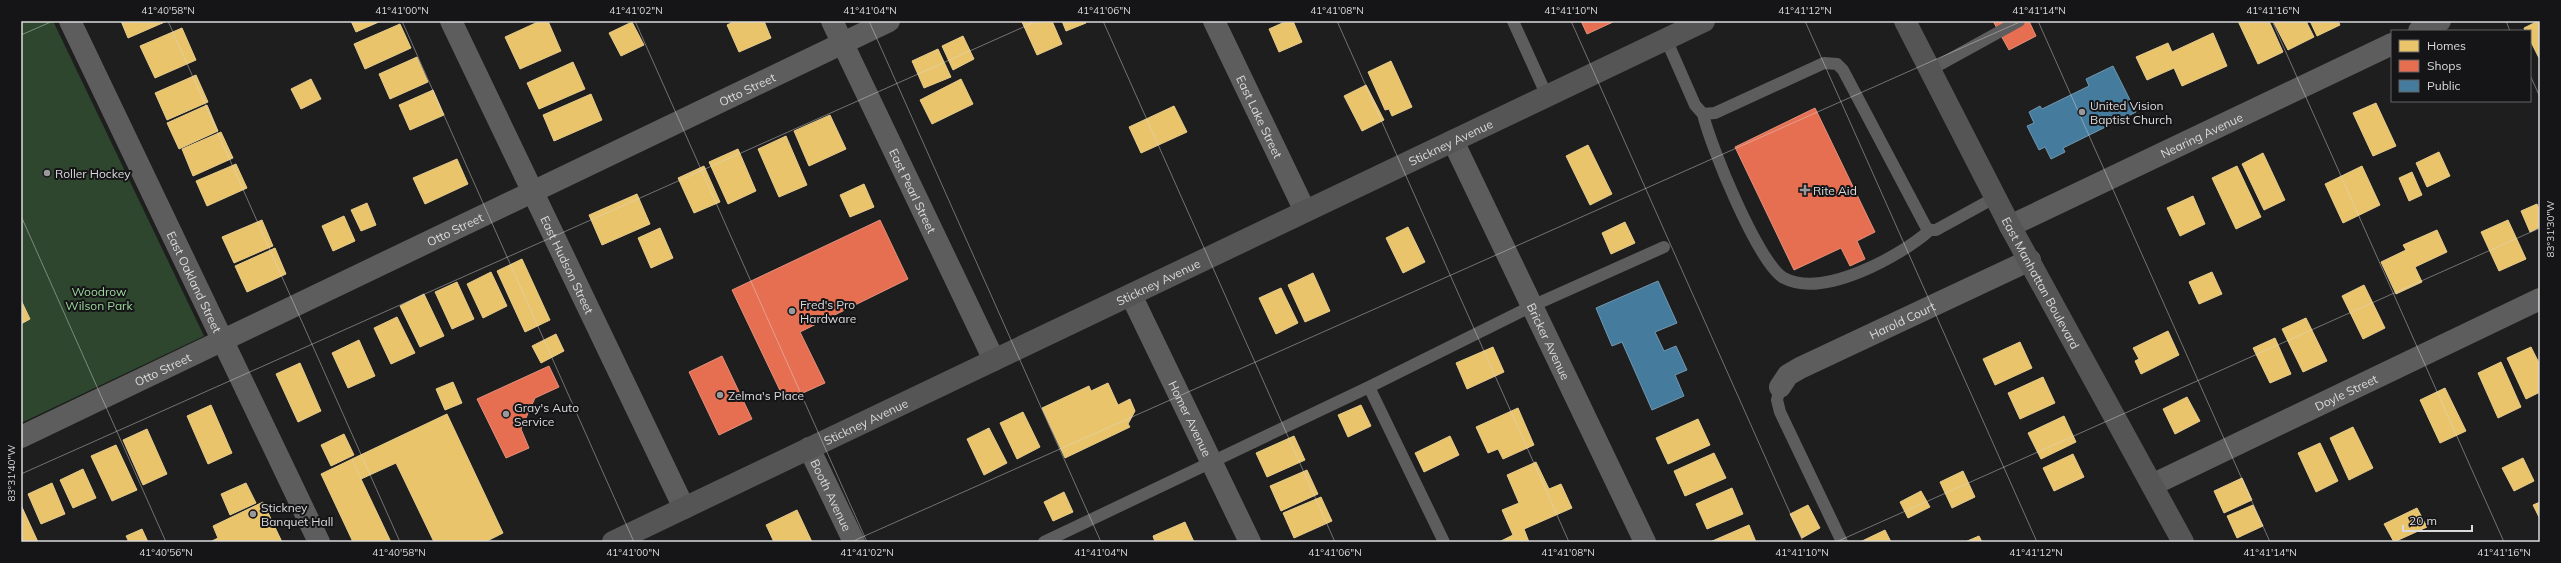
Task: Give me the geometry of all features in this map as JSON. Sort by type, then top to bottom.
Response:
[{"type":"street","name":"East Oakland Street","points":[[70,21],[319,542]]},
{"type":"street","name":"East Hudson Street","points":[[451,21],[684,508]]},
{"type":"street","name":"East Pearl Street","points":[[832,21],[994,360]]},
{"type":"street","name":"Otto Street","points":[[21,437],[889,21]]},
{"type":"street","name":"East Lake Street","points":[[1214,21],[1305,211]]},
{"type":"street","name":"Stickney Avenue","points":[[616,541],[1704,21]]},
{"type":"street","name":"East Manhattan Boulevard","points":[[1905,21],[2010,226],[2030,260],[2183,542]]},
{"type":"street","points":[[2421,30],[2440,21]]},
{"type":"street","name":"Nearing Avenue","points":[[2010,226],[2391,44]]},
{"type":"street","name":"Bricker Avenue","points":[[1453,141],[1645,542]]},
{"type":"street","name":"Harold Court","points":[[1780,387],[1788,375],[1800,368],[2030,260]]},
{"type":"street","name":"Homer Avenue","points":[[1132,294],[1250,542]]},
{"type":"street","name":"Doyle Street","points":[[2152,485],[2540,299]]},
{"type":"street","name":"Booth Avenue","points":[[809,448],[854,542]]},
{"type":"lane","points":[[1513,21],[1547,96]]},
{"type":"lane","points":[[1930,70],[2019,21]]},
{"type":"lane","points":[[1666,39],[1695,105],[1703,114],[1714,151],[1766,261],[1784,278],[1810,282],[1836,280],[1852,276],[1904,250],[1930,230],[1936,230],[1996,198]]},
{"type":"lane","points":[[1703,114],[1715,114],[1824,63],[1837,64],[1843,70],[1926,227],[1930,230]]},
{"type":"lane","points":[[1046,541],[1212,463],[1532,306],[1664,247]]},
{"type":"lane","points":[[1369,387],[1444,542]]},
{"type":"lane","points":[[1780,387],[1777,400],[1780,412],[1842,542]]},
{"type":"green space","name":"Woodrow Wilson Park","points":[[21,21],[53,21],[204,336],[21,423]]},
{"type":"building: Homes","points":[[121,21],[167,21],[128,38]]},
{"type":"building: Homes","points":[[351,21],[381,21],[356,32]]},
{"type":"building: Homes","points":[[540,21],[548,21],[561,51],[520,69],[505,37]]},
{"type":"building: Homes","points":[[735,21],[764,21],[771,38],[739,52],[727,25]]},
{"type":"building: Homes","points":[[1052,21],[1062,44],[1037,55],[1022,22]]},
{"type":"building: Homes","points":[[1062,21],[1085,21],[1086,23],[1066,31]]},
{"type":"building: Homes","points":[[1287,21],[1293,21],[1302,42],[1279,52],[1269,29]]},
{"type":"building: Homes","points":[[2238,21],[2269,21],[2283,52],[2258,64]]},
{"type":"building: Homes","points":[[2273,21],[2306,21],[2314,37],[2288,50]]},
{"type":"building: Homes","points":[[2310,21],[2338,21],[2340,25],[2317,36]]},
{"type":"building: Homes","points":[[2540,21],[2540,60],[2531,42],[2531,30],[2525,30],[2524,28]]},
{"type":"building: Homes","points":[[632,22],[644,45],[621,56],[609,33]]},
{"type":"building: Homes","points":[[400,24],[411,48],[365,69],[354,44]]},
{"type":"building: Homes","points":[[182,28],[196,60],[155,78],[140,46]]},
{"type":"building: Homes","points":[[2213,33],[2227,66],[2182,86],[2174,68],[2147,80],[2136,57],[2168,43],[2172,52]]},
{"type":"building: Homes","points":[[963,36],[974,59],[953,70],[942,46]]},
{"type":"building: Homes","points":[[938,49],[951,77],[924,88],[912,61]]},
{"type":"building: Homes","points":[[417,57],[428,82],[390,99],[379,74]]},
{"type":"building: Homes","points":[[1391,61],[1412,107],[1392,116],[1389,109],[1385,110],[1368,72]]},
{"type":"building: Homes","points":[[573,62],[585,89],[539,109],[527,83]]},
{"type":"building: Homes","points":[[196,75],[208,102],[167,120],[155,93]]},
{"type":"building: Homes","points":[[311,79],[321,99],[301,109],[291,89]]},
{"type":"building: Homes","points":[[961,79],[973,104],[932,124],[920,100]]},
{"type":"building: Homes","points":[[1366,85],[1384,120],[1362,131],[1344,96]]},
{"type":"building: Homes","points":[[433,90],[444,115],[410,130],[399,105]]},
{"type":"building: Homes","points":[[591,94],[602,120],[554,141],[543,115]]},
{"type":"building: Homes","points":[[2376,103],[2396,146],[2373,156],[2353,113]]},
{"type":"building: Homes","points":[[207,105],[218,131],[179,149],[167,123]]},
{"type":"building: Homes","points":[[1174,106],[1187,132],[1141,153],[1129,127]]},
{"type":"building: Homes","points":[[830,115],[846,149],[809,166],[794,131]]},
{"type":"building: Homes","points":[[221,132],[233,158],[193,176],[182,149]]},
{"type":"building: Homes","points":[[786,136],[807,185],[779,197],[758,149]]},
{"type":"building: Homes","points":[[1588,145],[1612,194],[1590,205],[1566,156]]},
{"type":"building: Homes","points":[[738,149],[756,191],[728,204],[709,162]]},
{"type":"building: Homes","points":[[2439,152],[2450,176],[2427,187],[2416,163]]},
{"type":"building: Homes","points":[[2263,153],[2285,200],[2264,210],[2242,164]]},
{"type":"building: Homes","points":[[457,159],[468,184],[425,204],[413,178]]},
{"type":"building: Homes","points":[[236,164],[247,188],[207,206],[196,181]]},
{"type":"building: Homes","points":[[704,166],[720,202],[694,213],[678,178]]},
{"type":"building: Homes","points":[[2237,166],[2261,217],[2236,229],[2212,178]]},
{"type":"building: Homes","points":[[2362,166],[2380,205],[2343,223],[2325,184]]},
{"type":"building: Homes","points":[[2412,172],[2422,195],[2409,201],[2399,178]]},
{"type":"building: Homes","points":[[864,184],[874,207],[850,217],[840,195]]},
{"type":"building: Homes","points":[[637,194],[650,224],[602,245],[589,215]]},
{"type":"building: Homes","points":[[2193,196],[2205,224],[2180,236],[2167,208]]},
{"type":"building: Homes","points":[[367,203],[376,225],[361,231],[351,210]]},
{"type":"building: Homes","points":[[2537,204],[2540,211],[2540,227],[2530,232],[2521,211]]},
{"type":"building: Homes","points":[[344,216],[355,241],[333,251],[322,226]]},
{"type":"building: Homes","points":[[262,220],[273,246],[234,263],[222,237]]},
{"type":"building: Homes","points":[[2508,220],[2526,259],[2499,271],[2481,232]]},
{"type":"building: Homes","points":[[1625,222],[1635,243],[1611,254],[1602,233]]},
{"type":"building: Homes","points":[[1408,227],[1425,262],[1403,273],[1386,238]]},
{"type":"building: Homes","points":[[660,228],[673,258],[651,268],[638,238]]},
{"type":"building: Homes","points":[[2437,230],[2447,252],[2415,267],[2422,282],[2396,294],[2381,262],[2406,250],[2403,245]]},
{"type":"building: Homes","points":[[275,248],[286,274],[247,292],[235,266]]},
{"type":"building: Homes","points":[[522,259],[550,320],[525,332],[497,271]]},
{"type":"building: Homes","points":[[491,272],[507,306],[483,318],[467,284]]},
{"type":"building: Homes","points":[[2212,272],[2222,294],[2199,304],[2189,282]]},
{"type":"building: Homes","points":[[1313,273],[1330,311],[1305,322],[1288,285]]},
{"type":"building: Homes","points":[[457,282],[474,319],[452,329],[435,292]]},
{"type":"building: Homes","points":[[2364,285],[2385,328],[2363,339],[2342,296]]},
{"type":"building: Homes","points":[[1281,288],[1298,323],[1276,334],[1259,298]]},
{"type":"building: Homes","points":[[424,294],[444,336],[420,347],[400,306]]},
{"type":"building: Homes","points":[[21,300],[30,319],[21,324]]},
{"type":"building: Homes","points":[[397,317],[415,353],[391,364],[374,328]]},
{"type":"building: Homes","points":[[2306,318],[2327,361],[2303,372],[2282,329]]},
{"type":"building: Homes","points":[[2168,331],[2179,355],[2141,374],[2135,361],[2139,359],[2133,348]]},
{"type":"building: Homes","points":[[556,334],[564,351],[541,363],[532,346]]},
{"type":"building: Homes","points":[[2275,338],[2291,374],[2270,383],[2253,348]]},
{"type":"building: Homes","points":[[359,340],[375,376],[348,388],[332,353]]},
{"type":"building: Homes","points":[[2020,342],[2032,368],[1995,385],[1983,359]]},
{"type":"building: Homes","points":[[1493,347],[1504,372],[1467,389],[1456,363]]},
{"type":"building: Homes","points":[[2531,347],[2540,365],[2540,392],[2526,399],[2507,358]]},
{"type":"building: Homes","points":[[2501,362],[2521,407],[2498,418],[2478,373]]},
{"type":"building: Homes","points":[[300,363],[321,411],[298,422],[276,374]]},
{"type":"building: Homes","points":[[2043,377],[2055,403],[2020,419],[2008,393]]},
{"type":"building: Homes","points":[[453,382],[462,403],[445,410],[436,389]]},
{"type":"building: Homes","points":[[1108,383],[1118,405],[1130,399],[1135,411],[1128,424],[1130,427],[1065,458],[1042,408],[1089,386],[1091,391]]},
{"type":"building: Homes","points":[[2445,388],[2466,431],[2440,443],[2420,400]]},
{"type":"building: Homes","points":[[2187,397],[2200,421],[2175,434],[2163,409]]},
{"type":"building: Homes","points":[[211,405],[232,453],[208,464],[187,416]]},
{"type":"building: Homes","points":[[1361,405],[1371,426],[1348,437],[1338,415]]},
{"type":"building: Homes","points":[[1518,408],[1534,445],[1503,459],[1498,449],[1488,453],[1476,427]]},
{"type":"building: Homes","points":[[1023,412],[1040,447],[1017,459],[1000,423]]},
{"type":"building: Homes","points":[[447,414],[503,533],[485,542],[434,542],[396,463],[361,479],[352,459]]},
{"type":"building: Homes","points":[[2064,416],[2076,442],[2041,459],[2028,433]]},
{"type":"building: Homes","points":[[1698,419],[1710,445],[1668,464],[1656,438]]},
{"type":"building: Homes","points":[[2353,427],[2373,468],[2349,480],[2330,438]]},
{"type":"building: Homes","points":[[989,428],[1007,463],[984,475],[967,439]]},
{"type":"building: Homes","points":[[147,429],[167,474],[143,485],[123,440]]},
{"type":"building: Homes","points":[[344,434],[354,455],[331,466],[321,445]]},
{"type":"building: Homes","points":[[1294,436],[1305,460],[1267,477],[1256,453]]},
{"type":"building: Homes","points":[[1450,436],[1459,455],[1424,472],[1415,453]]},
{"type":"building: Homes","points":[[2320,443],[2338,481],[2316,492],[2298,453]]},
{"type":"building: Homes","points":[[116,445],[137,490],[112,501],[91,456]]},
{"type":"building: Homes","points":[[1714,453],[1726,478],[1685,496],[1674,471]]},
{"type":"building: Homes","points":[[2073,454],[2084,477],[2054,491],[2043,468]]},
{"type":"building: Homes","points":[[2523,458],[2534,481],[2514,491],[2502,468]]},
{"type":"building: Homes","points":[[352,459],[391,542],[353,542],[321,474]]},
{"type":"building: Homes","points":[[1536,462],[1549,489],[1561,484],[1572,508],[1524,529],[1529,542],[1499,542],[1513,535],[1502,510],[1519,503],[1507,475]]},
{"type":"building: Homes","points":[[83,469],[96,498],[73,508],[60,480]]},
{"type":"building: Homes","points":[[1307,470],[1318,494],[1281,511],[1270,486]]},
{"type":"building: Homes","points":[[1963,471],[1975,497],[1952,508],[1940,482]]},
{"type":"building: Homes","points":[[2242,478],[2252,500],[2224,513],[2214,491]]},
{"type":"building: Homes","points":[[52,483],[65,514],[41,524],[28,494]]},
{"type":"building: Homes","points":[[246,483],[256,503],[230,515],[221,494]]},
{"type":"building: Homes","points":[[1732,488],[1743,514],[1707,529],[1696,504]]},
{"type":"building: Homes","points":[[1921,491],[1930,507],[1908,518],[1900,502]]},
{"type":"building: Homes","points":[[1064,492],[1073,512],[1053,521],[1044,502]]},
{"type":"building: Homes","points":[[1321,497],[1332,521],[1294,538],[1283,513]]},
{"type":"building: Homes","name":"Stickney Banquet Hall","points":[[263,502],[282,542],[210,542],[218,538],[213,526]]},
{"type":"building: Homes","points":[[2540,502],[2540,519],[2533,505]]},
{"type":"building: Homes","points":[[21,505],[38,542],[21,542]]},
{"type":"building: Homes","points":[[1808,505],[1820,528],[1802,538],[1790,514]]},
{"type":"building: Homes","points":[[2253,505],[2263,526],[2237,538],[2227,516]]},
{"type":"building: Homes","points":[[2417,508],[2427,527],[2394,542],[2384,524]]},
{"type":"building: Homes","points":[[797,510],[812,542],[774,542],[766,525]]},
{"type":"building: Homes","points":[[1185,522],[1194,542],[1155,542],[1153,536]]},
{"type":"building: Homes","points":[[1749,525],[1756,542],[1710,542]]},
{"type":"building: Homes","points":[[142,529],[148,542],[129,542],[126,536]]},
{"type":"building: Homes","points":[[1885,530],[1891,542],[1860,542]]},
{"type":"building: Homes","points":[[1979,536],[1982,542],[1965,542]]},
{"type":"building: Shops","points":[[1581,21],[1612,21],[1613,22],[1587,34]]},
{"type":"building: Shops","points":[[1993,21],[2029,21],[2036,36],[2009,50]]},
{"type":"building: Shops","name":"Rite Aid","points":[[1815,108],[1875,232],[1857,241],[1865,259],[1850,266],[1841,248],[1794,270],[1735,147]]},
{"type":"building: Shops","name":"Fred's Pro Hardware","points":[[880,220],[908,279],[800,332],[825,383],[785,401],[732,290]]},
{"type":"building: Shops","name":"Zelma's Place","points":[[722,356],[752,419],[719,435],[689,372]]},
{"type":"building: Shops","name":"Gray's Auto Service","points":[[549,366],[559,387],[535,398],[521,429],[529,448],[506,458],[477,399]]},
{"type":"building: Public","name":"United Vision Baptist Church","points":[[2113,66],[2136,112],[2063,148],[2065,152],[2051,159],[2045,147],[2039,150],[2027,126],[2034,123],[2029,112],[2040,106],[2042,109],[2089,86],[2086,79]]},
{"type":"building: Public","points":[[1658,281],[1677,323],[1655,332],[1664,351],[1676,346],[1687,370],[1675,375],[1684,396],[1652,410],[1622,342],[1612,346],[1596,308]]},
{"type":"place","name":"United Vision Baptist Church","points":[[2082,112]]},
{"type":"place","name":"Roller Hockey","points":[[47,173]]},
{"type":"place","name":"Rite Aid","points":[[1805,190]]},
{"type":"place","name":"Fred's Pro Hardware","points":[[792,311]]},
{"type":"place","name":"Zelma's Place","points":[[720,395]]},
{"type":"place","name":"Gray's Auto Service","points":[[506,414]]},
{"type":"place","name":"Stickney Banquet Hall","points":[[253,514]]}]
